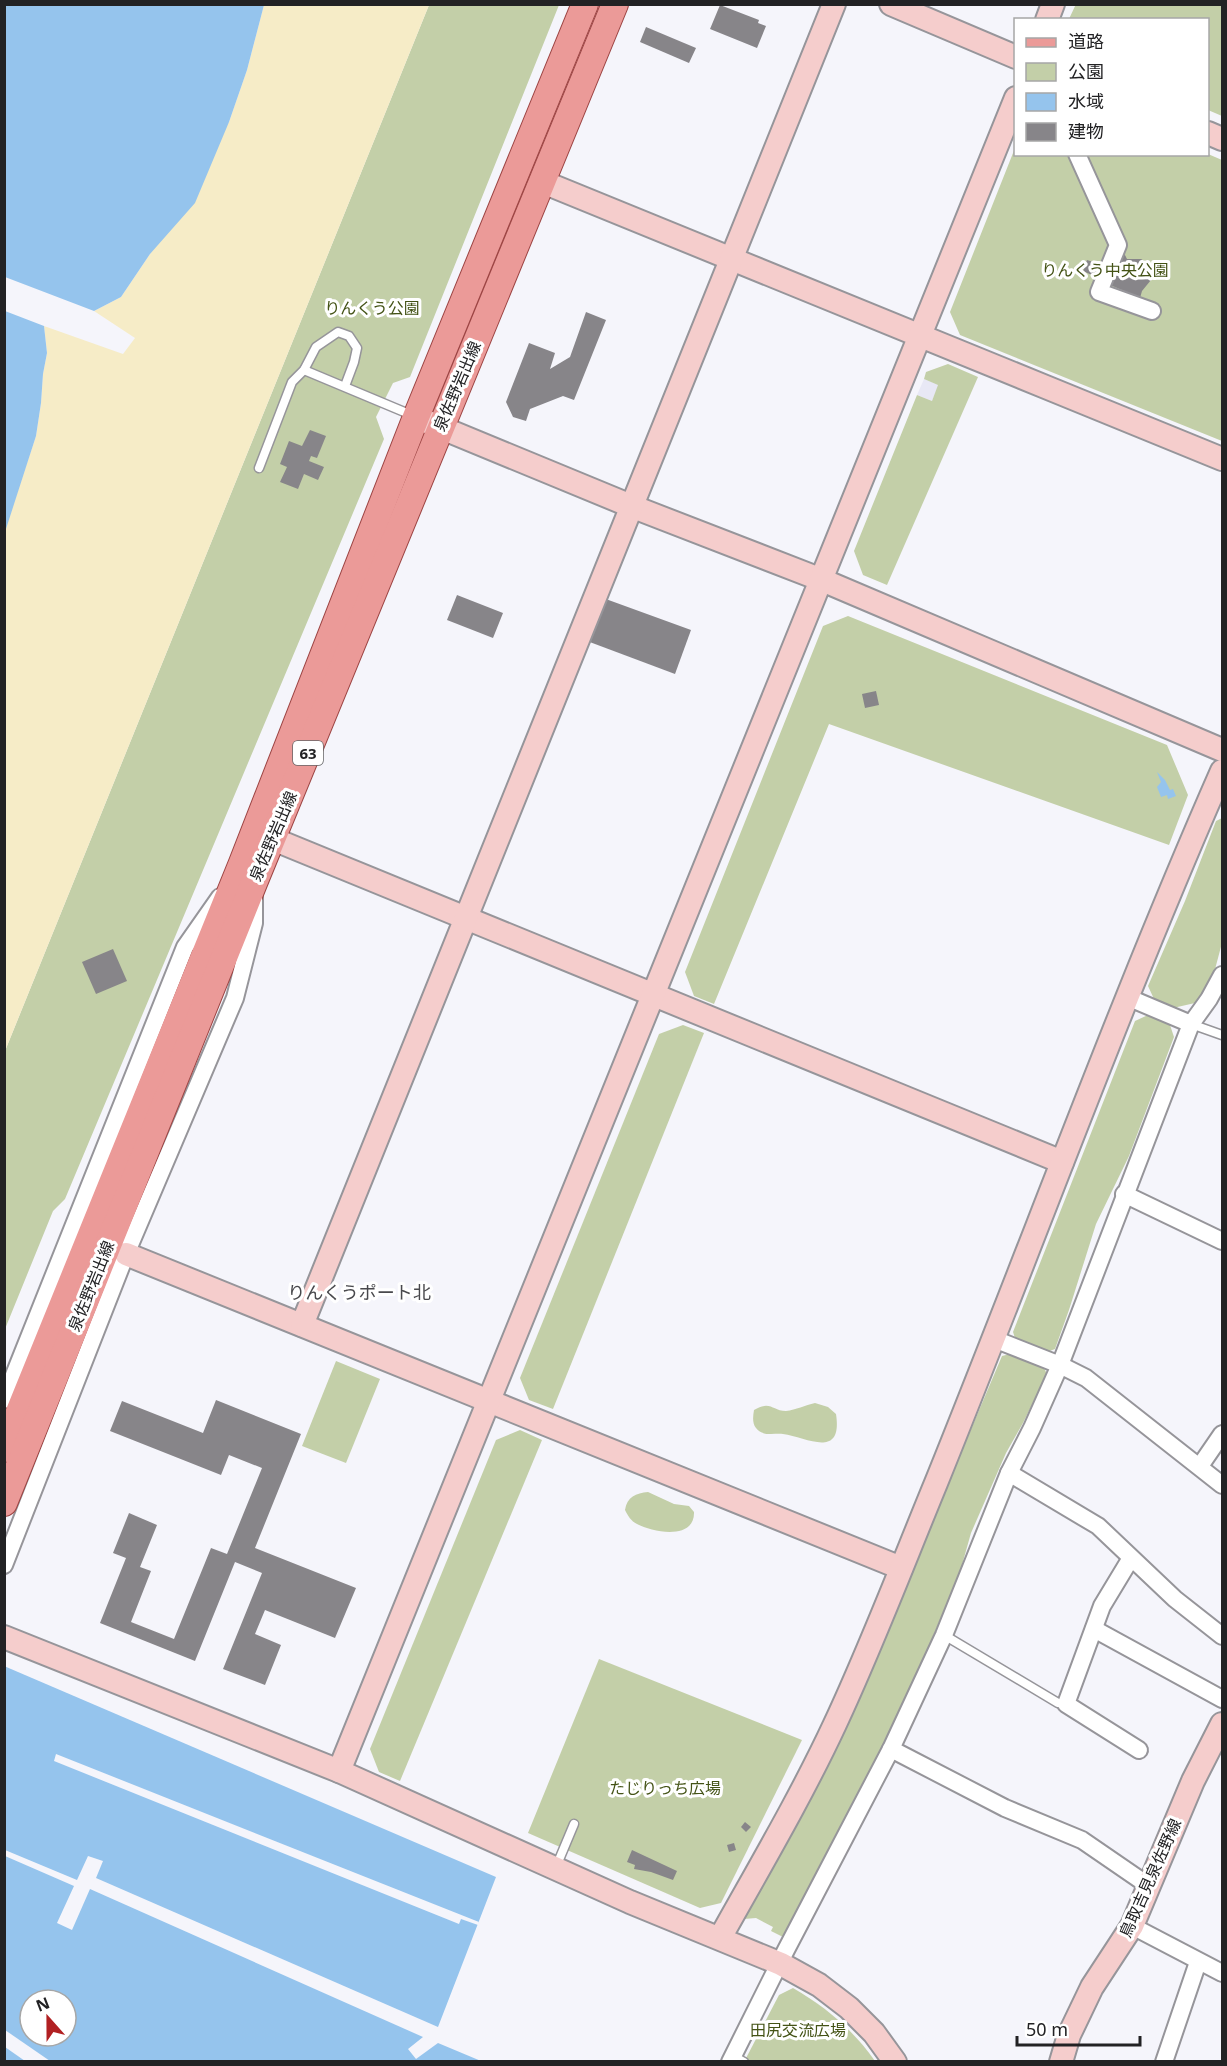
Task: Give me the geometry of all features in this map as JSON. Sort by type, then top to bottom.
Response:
[{"type":"main road","name":"泉佐野岩出線","points":[[4,1503],[248,873],[416,417],[585,4]]},
{"type":"main road","name":"泉佐野岩出線","points":[[4,1449],[248,873],[273,839],[615,4]]},
{"type":"street","points":[[302,1325],[834,4]]},
{"type":"street","points":[[891,4],[1014,56]]},
{"type":"street","points":[[339,1771],[1014,103]]},
{"type":"street","points":[[1078,156],[1118,245],[1099,292],[1152,311]]},
{"type":"street","points":[[543,182],[1222,459]]},
{"type":"street","points":[[416,417],[631,506],[822,580],[1222,750]]},
{"type":"street","points":[[720,1938],[835,1725],[994,1340],[1127,997],[1222,771]]},
{"type":"street","points":[[273,839],[1062,1161]]},
{"type":"street","points":[[4,1565],[126,1254],[235,998],[254,923],[248,873]]},
{"type":"street","points":[[4,1400],[186,947],[248,873]]},
{"type":"street","points":[[736,2060],[786,1950],[891,1749],[945,1635],[1010,1473],[1060,1365],[1191,1024],[1209,999],[1222,975]]},
{"type":"street","points":[[1127,997],[1191,1024]]},
{"type":"street","points":[[1124,1194],[1222,1241]]},
{"type":"street","points":[[126,1254],[901,1568]]},
{"type":"street","points":[[994,1340],[1060,1365],[1086,1378],[1222,1485]]},
{"type":"street","points":[[1200,1466],[1222,1434]]},
{"type":"street","points":[[1010,1473],[1098,1526],[1175,1599],[1222,1636]]},
{"type":"street","points":[[1131,1558],[1102,1606],[1066,1704],[1139,1750]]},
{"type":"street","points":[[1094,1629],[1222,1699]]},
{"type":"street","points":[[4,1637],[339,1771],[555,1868],[781,1964],[819,1985],[849,2007],[874,2033],[895,2061]]},
{"type":"street","name":"鳥取吉見泉佐野線","points":[[1061,2061],[1069,2035],[1092,1987],[1131,1926],[1193,1781],[1222,1724]]},
{"type":"street","points":[[891,1749],[1005,1808],[1082,1840],[1149,1886]]},
{"type":"street","points":[[1131,1926],[1222,1973]]},
{"type":"street","points":[[1164,2061],[1198,1962]]},
{"type":"lane","points":[[259,468],[292,382],[304,369],[316,347],[338,332],[349,336],[357,348],[345,386]]},
{"type":"lane","points":[[304,369],[416,417]]},
{"type":"lane","points":[[1191,1024],[1222,1035]]},
{"type":"lane","points":[[945,1635],[1058,1703],[1066,1704]]},
{"type":"lane","points":[[555,1868],[574,1824]]},
{"type":"shaded area","points":[[924,379],[939,385],[932,401],[917,395]]},
{"type":"green space","points":[[1076,4],[1222,5],[1222,116],[1209,110],[1209,18],[1069,18]]},
{"type":"green space","name":"りんくう公園","points":[[429,5],[559,5],[410,377],[393,383],[376,417],[384,439],[65,1199],[53,1211],[5,1329],[5,1051]]},
{"type":"green space","name":"りんくう中央公園","points":[[1014,151],[1014,156],[1209,154],[1222,160],[1222,441],[960,335],[950,312]]},
{"type":"green space","points":[[948,364],[978,377],[887,585],[863,575],[854,551],[917,395],[932,401],[938,385],[924,379],[926,372]]},
{"type":"green space","points":[[848,616],[1167,745],[1188,795],[1169,845],[829,724],[714,1004],[694,996],[685,972],[823,626]]},
{"type":"green space","points":[[1222,818],[1222,943],[1214,973],[1205,991],[1195,1003],[1173,1008],[1154,999],[1148,986],[1185,901],[1216,821]]},
{"type":"green space","points":[[1148,1015],[1170,1025],[1174,1037],[1129,1156],[1096,1224],[1055,1349],[1047,1352],[1015,1338],[1013,1332],[1135,1021]]},
{"type":"green space","points":[[683,1025],[704,1033],[553,1409],[529,1400],[520,1378],[659,1034]]},
{"type":"green space","points":[[1010,1354],[1043,1366],[1047,1374],[1006,1453],[971,1533],[960,1572],[906,1701],[783,1937],[771,1931],[773,1927],[756,1918],[744,1919],[850,1715],[1002,1356]]},
{"type":"green space","points":[[336,1361],[380,1379],[346,1463],[302,1446]]},
{"type":"green space","points":[[815,1403],[828,1407],[836,1414],[837,1428],[834,1437],[828,1441],[812,1441],[783,1434],[765,1434],[759,1431],[754,1424],[754,1410],[760,1407],[768,1406],[786,1411]]},
{"type":"green space","points":[[520,1430],[542,1440],[400,1781],[379,1772],[370,1749],[496,1440]]},
{"type":"green space","points":[[648,1492],[674,1504],[689,1506],[694,1512],[693,1521],[688,1527],[672,1532],[653,1530],[635,1523],[625,1510],[626,1506],[633,1496]]},
{"type":"green space","name":"たじりっち広場","points":[[599,1659],[802,1740],[721,1903],[700,1908],[528,1833]]},
{"type":"green space","name":"田尻交流広場","points":[[793,1988],[838,2020],[858,2039],[875,2061],[744,2062],[779,1995]]},
{"type":"sand","points":[[264,5],[429,5],[5,1051],[4,532],[36,436],[47,353],[44,326],[123,354],[135,338],[94,311],[121,297],[150,254],[229,122],[247,70]]},
{"type":"water","points":[[4,5],[264,5],[247,70],[229,122],[195,203],[150,254],[121,297],[94,311],[5,277]]},
{"type":"water","points":[[5,311],[44,326],[47,353],[36,436],[5,532]]},
{"type":"water","points":[[1157,772],[1165,780],[1170,790],[1173,789],[1176,796],[1168,799],[1167,795],[1161,797],[1157,787],[1161,782]]},
{"type":"water","points":[[4,1666],[496,1877],[438,2027],[438,2043],[481,2061],[5,2061]]},
{"type":"pier","points":[[56,1754],[479,1922],[478,1925],[461,1919],[459,1924],[54,1761]]},
{"type":"pier","points":[[5,1850],[77,1880],[88,1856],[103,1861],[96,1878],[438,2027],[438,2043],[416,2059],[408,2049],[423,2037],[90,1889],[72,1930],[57,1923],[74,1886],[5,1856]]},
{"type":"pier","points":[[5,2030],[18,2039],[18,2048],[31,2048],[50,2061],[25,2061],[5,2047]]},
{"type":"building","points":[[720,5],[759,20],[758,23],[766,26],[757,48],[710,29]]},
{"type":"building","points":[[646,27],[696,48],[689,63],[640,42]]},
{"type":"building","points":[[1123,251],[1127,259],[1141,259],[1150,267],[1151,280],[1142,291],[1140,298],[1108,284]]},
{"type":"building","points":[[1087,260],[1099,264],[1094,276],[1083,271]]},
{"type":"building","points":[[586,312],[606,320],[574,400],[563,396],[530,409],[526,421],[513,417],[506,402],[529,343],[555,353],[550,369],[570,357]]},
{"type":"building","points":[[310,430],[326,436],[317,458],[311,456],[309,461],[324,467],[318,480],[304,474],[298,489],[280,482],[287,467],[280,464],[289,441],[302,446]]},
{"type":"building","points":[[457,595],[503,613],[493,638],[447,620]]},
{"type":"building","points":[[603,598],[691,630],[675,674],[587,641]]},
{"type":"building","points":[[876,691],[879,705],[865,708],[862,694]]},
{"type":"building","points":[[113,949],[127,981],[96,994],[82,962]]},
{"type":"building","points":[[216,1400],[301,1434],[255,1548],[356,1588],[335,1638],[265,1610],[255,1634],[281,1645],[265,1685],[223,1669],[262,1573],[235,1562],[195,1661],[100,1623],[126,1558],[113,1553],[129,1513],[157,1525],[140,1567],[151,1571],[131,1622],[174,1639],[211,1548],[227,1554],[262,1468],[229,1455],[221,1475],[110,1431],[122,1401],[203,1433]]},
{"type":"building","points":[[745,1822],[751,1827],[746,1832],[741,1827]]},
{"type":"building","points":[[734,1843],[736,1850],[729,1852],[727,1845]]},
{"type":"building","points":[[632,1850],[677,1871],[673,1880],[634,1869],[635,1865],[627,1862]]},
{"type":"district","name":"りんくうポート北","points":[[359,1292]]}]
